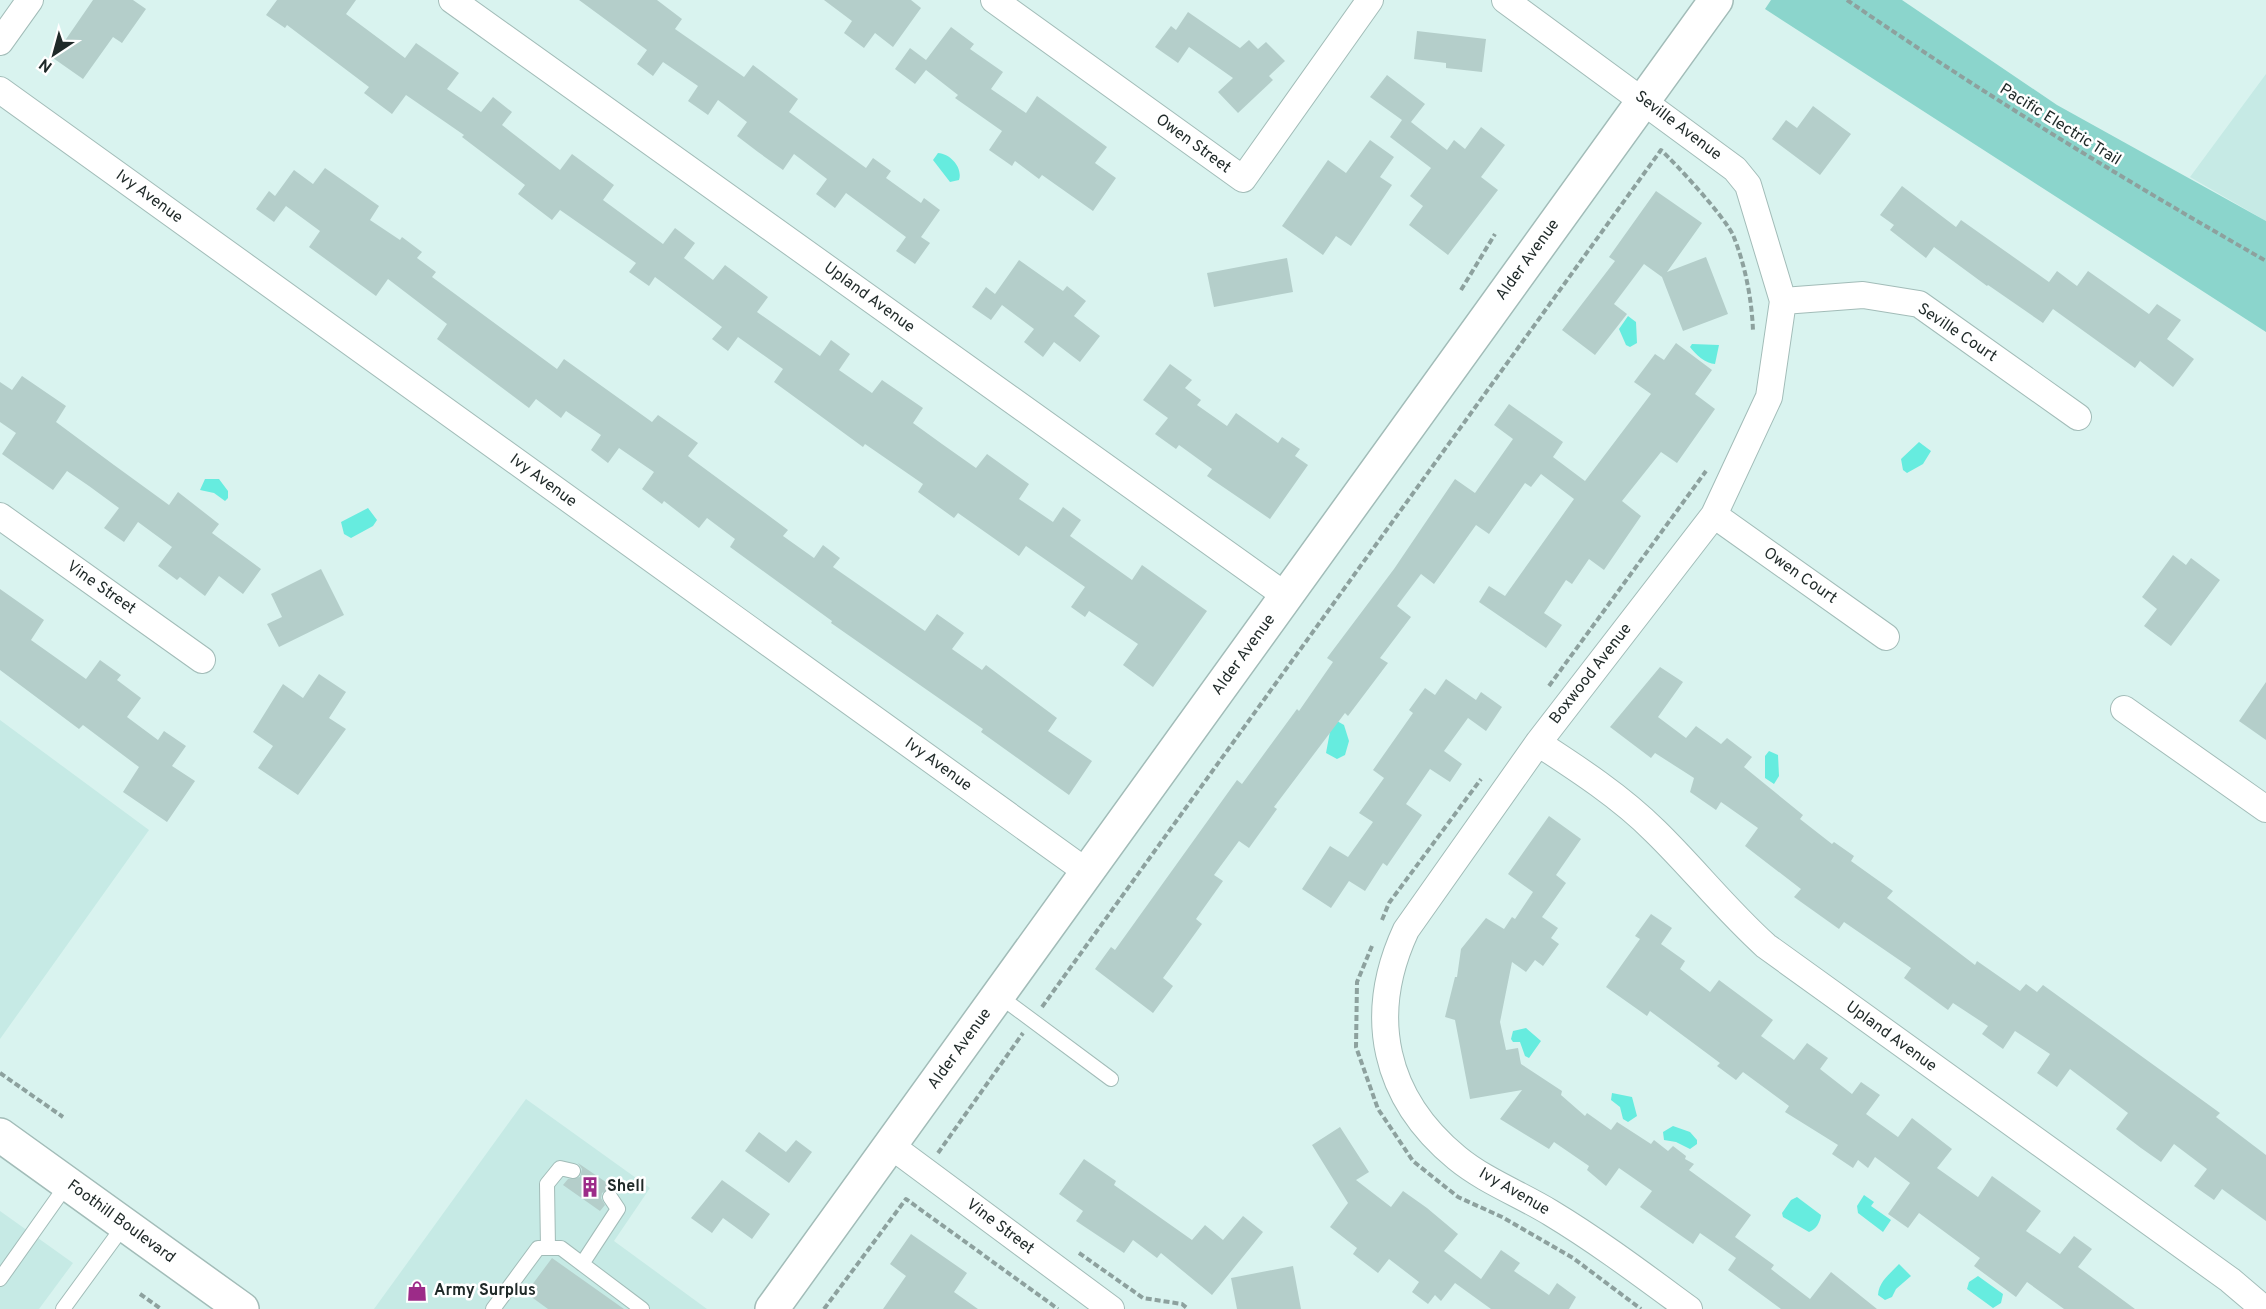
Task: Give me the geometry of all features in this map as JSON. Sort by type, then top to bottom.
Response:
[{"type":"main road","name":"Alder Avenue","points":[[778,1307],[890,1145],[1716,0]]},
{"type":"main road","name":"Foothill Boulevard","points":[[0,1135],[242,1309]]},
{"type":"street","points":[[0,42],[30,0]]},
{"type":"street","name":"Upland Avenue","points":[[452,0],[1286,596]]},
{"type":"street","name":"Owen Street","points":[[994,0],[1243,179],[1370,0]]},
{"type":"street","name":"Seville Avenue","points":[[1505,0],[1735,169],[1748,185],[1783,301]]},
{"type":"street","name":"Ivy Avenue","points":[[0,90],[1087,872]]},
{"type":"street","name":"Seville Court","points":[[1783,301],[1863,295],[1919,304],[2078,417]]},
{"type":"street","name":"Boxwood Avenue","points":[[1384,1038],[1386,989],[1394,957],[1406,930],[1538,743],[1714,515],[1769,398],[1783,301]]},
{"type":"street","name":"Owen Court","points":[[1714,515],[1886,637]]},
{"type":"street","name":"Vine Street","points":[[0,516],[202,660]]},
{"type":"street","points":[[2124,709],[2266,810]]},
{"type":"street","name":"Upland Avenue","points":[[1538,743],[1624,804],[1654,830],[1719,900],[1766,946],[2230,1280],[2264,1309]]},
{"type":"street","name":"Ivy Avenue","points":[[1384,1038],[1401,1090],[1427,1131],[1458,1159],[1582,1233],[1689,1309]]},
{"type":"street","name":"Vine Street","points":[[890,1145],[1111,1309]]},
{"type":"lane","points":[[998,995],[1111,1079]]},
{"type":"lane","points":[[548,1248],[547,1184],[560,1168],[573,1171]]},
{"type":"lane","points":[[0,1279],[68,1184]]},
{"type":"lane","points":[[582,1264],[618,1209],[610,1197]]},
{"type":"lane","points":[[63,1309],[124,1224]]},
{"type":"lane","points":[[493,1309],[538,1248],[561,1248],[642,1309]]},
{"type":"path","name":"Pacific Electric Trail","points":[[1847,0],[2004,104],[2266,261]]},
{"type":"path","points":[[947,1159],[937,1152],[1660,150],[1677,164],[1732,234],[1752,305],[1753,341]]},
{"type":"path","points":[[1461,290],[1496,234]]},
{"type":"path","points":[[1545,691],[1712,462]]},
{"type":"path","points":[[1381,923],[1389,903],[1481,778]]},
{"type":"path","points":[[1373,943],[1357,982],[1356,1047],[1378,1109]]},
{"type":"path","points":[[0,1073],[63,1117]]},
{"type":"path","points":[[824,1309],[906,1199],[1058,1309]]},
{"type":"path","points":[[1077,1251],[1143,1298],[1182,1305],[1188,1309]]},
{"type":"path","points":[[140,1294],[161,1309]]},
{"type":"shaded area","points":[[1771,0],[1902,0],[2057,105],[2266,221],[2266,332],[1765,9]]},
{"type":"shaded area","points":[[2266,74],[2266,221],[2190,177]]},
{"type":"shaded area","points":[[938,153],[955,162],[960,175],[959,180],[950,182],[933,160]]},
{"type":"shaded area","points":[[1628,316],[1636,322],[1637,343],[1630,347],[1626,345],[1619,329]]},
{"type":"shaded area","points":[[1692,344],[1719,345],[1715,364],[1698,355],[1690,347]]},
{"type":"shaded area","points":[[1919,442],[1931,451],[1923,464],[1907,473],[1903,470],[1901,459]]},
{"type":"shaded area","points":[[205,479],[219,479],[228,491],[228,498],[225,501],[214,493],[200,490]]},
{"type":"shaded area","points":[[368,508],[377,520],[373,526],[351,538],[344,534],[341,522]]},
{"type":"shaded area","points":[[0,720],[149,830],[0,1039]]},
{"type":"shaded area","points":[[1337,721],[1344,725],[1349,741],[1345,755],[1337,759],[1326,753],[1331,726]]},
{"type":"shaded area","points":[[1769,751],[1778,755],[1779,776],[1774,784],[1765,778],[1765,756]]},
{"type":"shaded area","points":[[1526,1028],[1541,1041],[1529,1058],[1525,1056],[1520,1042],[1513,1042],[1511,1039],[1513,1031]]},
{"type":"shaded area","points":[[1612,1093],[1632,1097],[1637,1116],[1628,1122],[1623,1119],[1620,1107],[1611,1100]]},
{"type":"shaded area","points":[[526,1099],[650,1188],[614,1241],[707,1309],[374,1309]]},
{"type":"shaded area","points":[[1673,1126],[1690,1132],[1697,1140],[1697,1144],[1690,1149],[1676,1142],[1664,1140],[1663,1132]]},
{"type":"shaded area","points":[[1864,1195],[1874,1202],[1871,1206],[1891,1220],[1883,1232],[1858,1213],[1857,1206]]},
{"type":"shaded area","points":[[1797,1197],[1821,1215],[1820,1221],[1809,1232],[1783,1217],[1782,1213],[1791,1200]]},
{"type":"shaded area","points":[[0,1211],[73,1263],[39,1309],[0,1309]]},
{"type":"shaded area","points":[[1899,1264],[1911,1276],[1896,1289],[1892,1297],[1885,1300],[1878,1295],[1880,1286]]},
{"type":"shaded area","points":[[1978,1276],[2003,1294],[2001,1303],[1993,1308],[1967,1289],[1969,1282]]},
{"type":"building","points":[[93,0],[133,0],[146,9],[122,43],[113,37],[83,79],[53,58]]},
{"type":"building","points":[[277,0],[356,0],[346,14],[405,58],[416,43],[459,73],[447,89],[481,112],[493,97],[512,112],[502,125],[560,170],[572,154],[614,185],[603,200],[663,244],[675,228],[695,243],[684,258],[713,280],[725,265],[768,297],[757,312],[820,356],[831,340],[850,354],[839,370],[872,393],[882,380],[923,408],[913,423],[942,444],[976,468],[987,454],[1029,484],[1019,499],[1053,522],[1063,507],[1081,520],[1070,536],[1132,580],[1142,565],[1207,611],[1153,687],[1123,665],[1138,644],[1089,611],[1085,617],[1071,607],[1085,587],[1026,546],[1019,556],[958,513],[954,518],[918,492],[923,484],[865,444],[863,447],[774,382],[783,369],[738,337],[728,351],[712,339],[722,327],[655,277],[649,286],[629,272],[636,263],[560,210],[552,220],[518,194],[525,185],[462,137],[464,135],[406,95],[392,114],[364,93],[369,87],[287,25],[285,28],[266,15]]},
{"type":"building","points":[[579,0],[657,0],[682,19],[675,29],[744,77],[753,65],[798,99],[789,112],[866,168],[873,158],[891,171],[886,178],[921,203],[924,198],[940,210],[921,237],[930,243],[915,264],[896,251],[906,237],[846,193],[835,208],[816,194],[827,179],[794,154],[783,170],[758,152],[737,136],[747,122],[718,100],[708,115],[688,101],[698,86],[663,62],[653,76],[637,64],[647,50]]},
{"type":"building","points":[[824,0],[911,0],[921,8],[893,47],[875,33],[864,48],[844,33],[852,21]]},
{"type":"building","points":[[1188,12],[1240,48],[1249,40],[1258,49],[1266,42],[1285,61],[1269,76],[1273,80],[1238,113],[1218,92],[1233,78],[1189,47],[1178,63],[1155,47],[1171,26],[1176,30]]},
{"type":"building","points":[[951,27],[974,44],[970,49],[1003,72],[991,89],[1026,113],[1037,96],[1107,147],[1095,163],[1116,178],[1093,211],[1042,175],[1039,179],[1015,161],[1012,166],[989,150],[1002,131],[955,98],[958,95],[926,70],[915,84],[895,69],[910,48],[926,60]]},
{"type":"building","points":[[1417,31],[1486,39],[1482,72],[1446,68],[1446,63],[1414,59]]},
{"type":"building","points":[[1387,75],[1425,104],[1411,122],[1447,150],[1454,140],[1465,149],[1481,127],[1505,145],[1481,177],[1498,190],[1448,255],[1409,225],[1423,206],[1410,196],[1431,168],[1390,137],[1402,120],[1370,97]]},
{"type":"building","points":[[1813,106],[1851,134],[1820,175],[1772,139],[1786,120],[1797,128]]},
{"type":"building","points":[[1370,140],[1394,157],[1380,177],[1392,185],[1351,246],[1336,236],[1323,255],[1282,226],[1328,160],[1346,173]]},
{"type":"building","points":[[325,168],[379,206],[370,220],[400,240],[402,237],[422,252],[417,258],[436,272],[432,277],[557,369],[564,359],[652,422],[658,415],[698,443],[688,456],[788,530],[783,536],[814,558],[823,545],[840,558],[833,567],[925,631],[937,614],[964,633],[952,649],[982,670],[986,665],[1057,718],[1048,731],[1092,761],[1069,795],[981,732],[983,729],[831,623],[832,621],[730,547],[735,539],[707,518],[699,528],[664,501],[662,504],[642,489],[654,472],[619,448],[608,463],[591,450],[601,435],[566,411],[561,418],[536,399],[529,408],[437,339],[447,324],[388,279],[376,296],[309,247],[320,231],[286,206],[274,222],[256,209],[269,191],[275,196],[294,170],[313,184]]},
{"type":"building","points":[[1902,186],[1956,227],[1961,220],[2049,282],[2057,271],[2077,286],[2088,271],[2149,314],[2157,304],[2181,320],[2167,339],[2194,359],[2173,387],[2140,361],[2135,368],[2053,309],[2043,323],[1934,247],[1926,258],[1890,230],[1894,225],[1880,215]]},
{"type":"building","points":[[1656,191],[1702,223],[1667,272],[1706,257],[1728,314],[1683,331],[1662,277],[1644,264],[1614,304],[1627,314],[1595,355],[1562,330],[1615,261],[1609,257]]},
{"type":"building","points":[[1287,258],[1293,292],[1214,307],[1207,273]]},
{"type":"building","points":[[1019,260],[1063,291],[1067,286],[1086,301],[1074,316],[1100,336],[1080,362],[1054,342],[1043,357],[1024,342],[1034,329],[1002,305],[991,320],[972,307],[986,287],[995,294]]},
{"type":"building","points":[[1676,343],[1712,370],[1695,394],[1715,409],[1677,463],[1661,452],[1622,501],[1641,516],[1604,570],[1589,559],[1572,584],[1566,580],[1544,613],[1562,625],[1546,648],[1479,602],[1489,586],[1505,596],[1574,499],[1541,474],[1531,487],[1525,483],[1489,534],[1476,525],[1434,584],[1421,574],[1397,606],[1411,617],[1380,658],[1388,663],[1348,716],[1345,713],[1274,807],[1277,809],[1249,848],[1239,841],[1214,875],[1223,881],[1196,919],[1202,924],[1163,978],[1173,986],[1153,1013],[1095,969],[1111,947],[1115,950],[1237,780],[1242,784],[1297,709],[1299,711],[1333,662],[1327,658],[1394,569],[1455,479],[1475,493],[1513,439],[1494,425],[1509,404],[1563,442],[1553,457],[1585,481],[1651,394],[1634,382],[1655,354],[1664,360]]},
{"type":"building","points":[[1170,364],[1192,380],[1185,388],[1201,400],[1197,405],[1227,426],[1236,413],[1278,443],[1282,437],[1300,449],[1295,456],[1308,465],[1270,519],[1207,476],[1212,469],[1179,445],[1176,449],[1155,434],[1168,418],[1143,400]]},
{"type":"building","points":[[22,376],[66,406],[56,422],[169,505],[178,492],[219,524],[212,533],[261,569],[243,594],[219,576],[205,596],[180,577],[177,580],[158,566],[172,547],[138,522],[124,542],[104,528],[119,508],[89,486],[67,471],[53,490],[2,454],[16,433],[0,422],[0,382],[12,390]]},
{"type":"building","points":[[2173,555],[2186,565],[2191,558],[2220,580],[2171,646],[2144,626],[2157,609],[2142,597]]},
{"type":"building","points":[[321,569],[344,615],[279,647],[267,624],[282,617],[271,594]]},
{"type":"building","points":[[0,589],[44,620],[31,640],[86,679],[100,660],[121,675],[117,680],[141,698],[127,717],[158,740],[164,731],[186,746],[172,766],[195,781],[167,822],[123,792],[139,767],[83,725],[79,729],[0,670]]},
{"type":"building","points":[[1660,667],[1683,682],[1658,717],[1686,738],[1696,726],[1721,744],[1727,738],[1752,757],[1744,767],[1803,815],[1800,819],[1832,844],[1834,842],[1854,856],[1851,861],[1893,891],[1887,898],[1975,965],[1977,961],[2020,991],[2026,984],[2037,992],[2043,985],[2220,1113],[2216,1117],[2266,1155],[2266,1221],[2222,1189],[2214,1200],[2194,1186],[2207,1169],[2174,1144],[2161,1162],[2116,1129],[2128,1113],[2070,1069],[2057,1087],[2037,1073],[2050,1054],[2015,1031],[2003,1049],[1982,1034],[1988,1026],[1953,1003],[1948,1010],[1904,978],[1911,968],[1844,922],[1839,929],[1794,897],[1801,889],[1745,846],[1758,828],[1721,802],[1716,810],[1690,792],[1694,778],[1655,753],[1651,758],[1610,727]]},
{"type":"building","points":[[319,674],[346,692],[329,718],[346,729],[298,795],[258,768],[273,746],[253,732],[283,684],[303,698]]},
{"type":"building","points":[[1446,679],[1476,700],[1481,692],[1502,707],[1486,731],[1468,718],[1444,751],[1462,764],[1450,782],[1430,769],[1406,804],[1422,815],[1387,866],[1383,863],[1365,891],[1349,881],[1331,908],[1302,889],[1330,846],[1348,857],[1373,822],[1359,813],[1384,778],[1373,770],[1413,713],[1409,710],[1425,688],[1435,695]]},
{"type":"building","points":[[2266,682],[2266,740],[2239,721]]},
{"type":"building","points":[[1549,816],[1581,839],[1556,875],[1566,883],[1542,917],[1558,928],[1551,938],[1559,944],[1543,966],[1535,960],[1526,972],[1512,962],[1500,1022],[1506,1050],[1518,1048],[1521,1064],[1562,1091],[1561,1095],[1585,1116],[1587,1113],[1611,1130],[1617,1122],[1651,1144],[1654,1140],[1668,1151],[1673,1146],[1686,1156],[1685,1159],[1694,1164],[1689,1170],[1751,1215],[1735,1237],[1774,1265],[1771,1269],[1810,1299],[1831,1272],[1877,1309],[1781,1309],[1728,1270],[1736,1258],[1700,1233],[1693,1244],[1640,1207],[1652,1191],[1619,1168],[1606,1186],[1587,1170],[1589,1166],[1554,1142],[1549,1149],[1500,1119],[1522,1090],[1470,1099],[1455,1020],[1445,1017],[1455,977],[1457,977],[1461,949],[1486,918],[1504,929],[1512,917],[1515,919],[1533,892],[1508,874]]},
{"type":"building","points":[[1651,914],[1672,928],[1661,944],[1685,961],[1680,969],[1710,992],[1719,980],[1773,1020],[1761,1036],[1794,1060],[1807,1043],[1828,1058],[1820,1069],[1852,1094],[1861,1082],[1880,1095],[1866,1114],[1898,1137],[1912,1118],[1952,1149],[1937,1168],[1978,1197],[1992,1176],[2041,1211],[2026,1231],[2060,1254],[2074,1236],[2092,1249],[2078,1267],[2135,1309],[2064,1309],[2027,1282],[2016,1297],[1974,1266],[1980,1258],[1919,1213],[1908,1228],[1888,1214],[1910,1183],[1875,1157],[1868,1168],[1858,1160],[1853,1168],[1832,1154],[1838,1145],[1785,1112],[1789,1106],[1743,1072],[1736,1080],[1717,1066],[1720,1063],[1650,1011],[1647,1016],[1606,987],[1640,939],[1635,936]]},
{"type":"building","points":[[1340,1127],[1369,1172],[1356,1180],[1391,1207],[1403,1191],[1427,1208],[1458,1234],[1444,1251],[1481,1279],[1501,1250],[1520,1263],[1514,1271],[1549,1295],[1557,1283],[1576,1297],[1569,1309],[1491,1309],[1455,1283],[1441,1301],[1435,1295],[1428,1304],[1412,1292],[1419,1282],[1389,1259],[1378,1273],[1353,1254],[1357,1248],[1330,1227],[1348,1203],[1312,1145]]},
{"type":"building","points":[[759,1132],[786,1152],[796,1140],[812,1152],[789,1183],[745,1151]]},
{"type":"building","points":[[1084,1159],[1116,1181],[1114,1185],[1192,1240],[1205,1225],[1223,1240],[1243,1216],[1263,1232],[1212,1295],[1161,1253],[1157,1258],[1133,1240],[1124,1253],[1076,1221],[1083,1211],[1059,1194]]},
{"type":"building","name":"Shell","points":[[578,1163],[616,1189],[609,1188],[602,1193],[601,1198],[605,1205],[600,1211],[563,1185],[568,1179],[580,1177],[582,1169]]},
{"type":"building","points":[[722,1180],[770,1214],[752,1239],[723,1218],[712,1233],[691,1218]]},
{"type":"building","points":[[911,1234],[967,1273],[954,1292],[978,1309],[883,1309],[906,1276],[890,1264]]},
{"type":"building","points":[[552,1258],[624,1309],[548,1309],[526,1293]]},
{"type":"building","points":[[1293,1266],[1301,1309],[1237,1309],[1231,1278]]},
{"type":"place","name":"Shell","points":[[590,1187]]},
{"type":"place","name":"Army Surplus","points":[[417,1291]]}]
